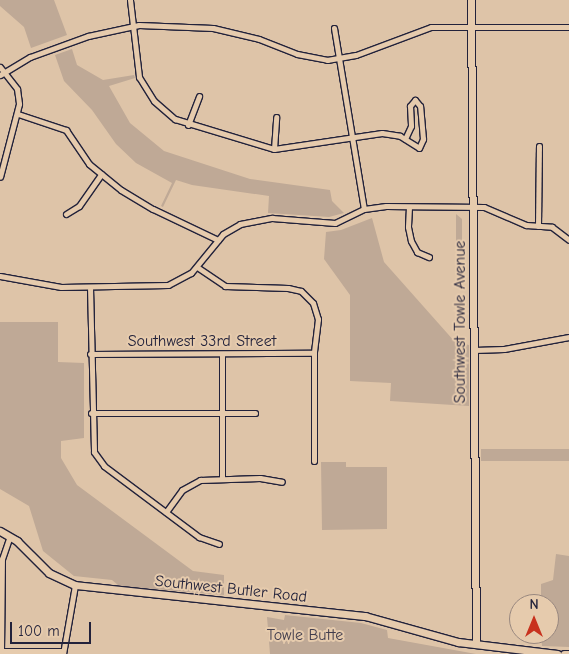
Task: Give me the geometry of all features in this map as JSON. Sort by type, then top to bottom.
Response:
[{"type":"main road","name":"Southwest Towle Avenue","points":[[471,0],[476,644]]},
{"type":"main road","name":"Southwest Butler Road","points":[[0,531],[10,536],[48,573],[75,585],[365,616],[449,640],[557,654]]},
{"type":"main road","points":[[564,654],[569,654]]},
{"type":"street","points":[[130,0],[131,26],[137,70],[146,90],[164,111],[188,125],[274,149],[382,133],[405,139],[419,148],[423,145],[420,106],[415,100],[410,106],[411,126],[405,139]]},
{"type":"street","points":[[2,74],[30,57],[80,38],[131,26],[213,28],[259,39],[306,57],[340,59],[420,30],[569,27]]},
{"type":"street","points":[[334,28],[364,209]]},
{"type":"street","points":[[0,67],[2,74],[16,89],[18,114],[0,177]]},
{"type":"street","points":[[188,125],[198,96]]},
{"type":"street","points":[[18,114],[66,130],[84,158],[101,174],[153,209],[218,240]]},
{"type":"street","points":[[274,149],[276,117]]},
{"type":"street","points":[[538,226],[539,146]]},
{"type":"street","points":[[66,214],[80,206],[101,174]]},
{"type":"street","points":[[0,276],[61,287],[168,285],[197,267],[228,230],[252,220],[335,223],[364,209],[386,206],[473,207],[489,209],[514,221],[558,230],[569,240]]},
{"type":"street","points":[[409,207],[408,227],[411,241],[417,252],[430,257]]},
{"type":"street","points":[[197,267],[225,286],[288,288],[301,291],[313,303],[317,314],[314,353],[314,461]]},
{"type":"street","points":[[90,287],[92,443],[99,459],[199,538],[219,544]]},
{"type":"street","points":[[474,350],[504,348],[569,337]]},
{"type":"street","name":"Southwest 33rd Street","points":[[90,354],[314,353]]},
{"type":"street","points":[[222,354],[222,479]]},
{"type":"street","points":[[91,413],[255,413]]},
{"type":"street","points":[[166,512],[189,485],[222,479],[282,482]]},
{"type":"street","points":[[10,536],[2,559],[0,651],[63,652],[75,585]]},
{"type":"green space","points":[[0,0],[54,0],[67,35],[31,48],[24,27],[0,6]]},
{"type":"green space","points":[[72,49],[77,65],[103,80],[134,75],[135,78],[109,86],[130,123],[164,151],[250,179],[330,190],[332,201],[344,213],[329,217],[268,213],[269,196],[192,185],[176,180],[163,207],[161,206],[172,183],[136,163],[116,144],[92,110],[64,81],[55,55]]},
{"type":"green space","points":[[456,214],[462,219],[462,242],[456,243]]},
{"type":"green space","points":[[372,218],[384,262],[455,342],[469,345],[469,406],[390,401],[391,383],[350,381],[350,295],[324,259],[326,232],[341,230]]},
{"type":"green space","points":[[0,322],[58,322],[58,362],[84,363],[84,438],[61,441],[61,458],[77,485],[193,571],[224,575],[224,595],[129,587],[118,585],[112,580],[74,576],[43,551],[29,506],[0,489]]},
{"type":"green space","points":[[481,449],[569,449],[569,461],[481,461]]},
{"type":"green space","points":[[321,462],[346,462],[346,467],[387,467],[387,529],[322,530]]},
{"type":"green space","points":[[556,554],[569,556],[569,647],[542,646],[542,644],[559,644],[559,594],[541,594],[541,584],[553,580]]},
{"type":"green space","name":"Towle Butte","points":[[285,615],[361,623],[387,630],[388,638],[476,654],[270,654],[267,617],[284,620]]}]
